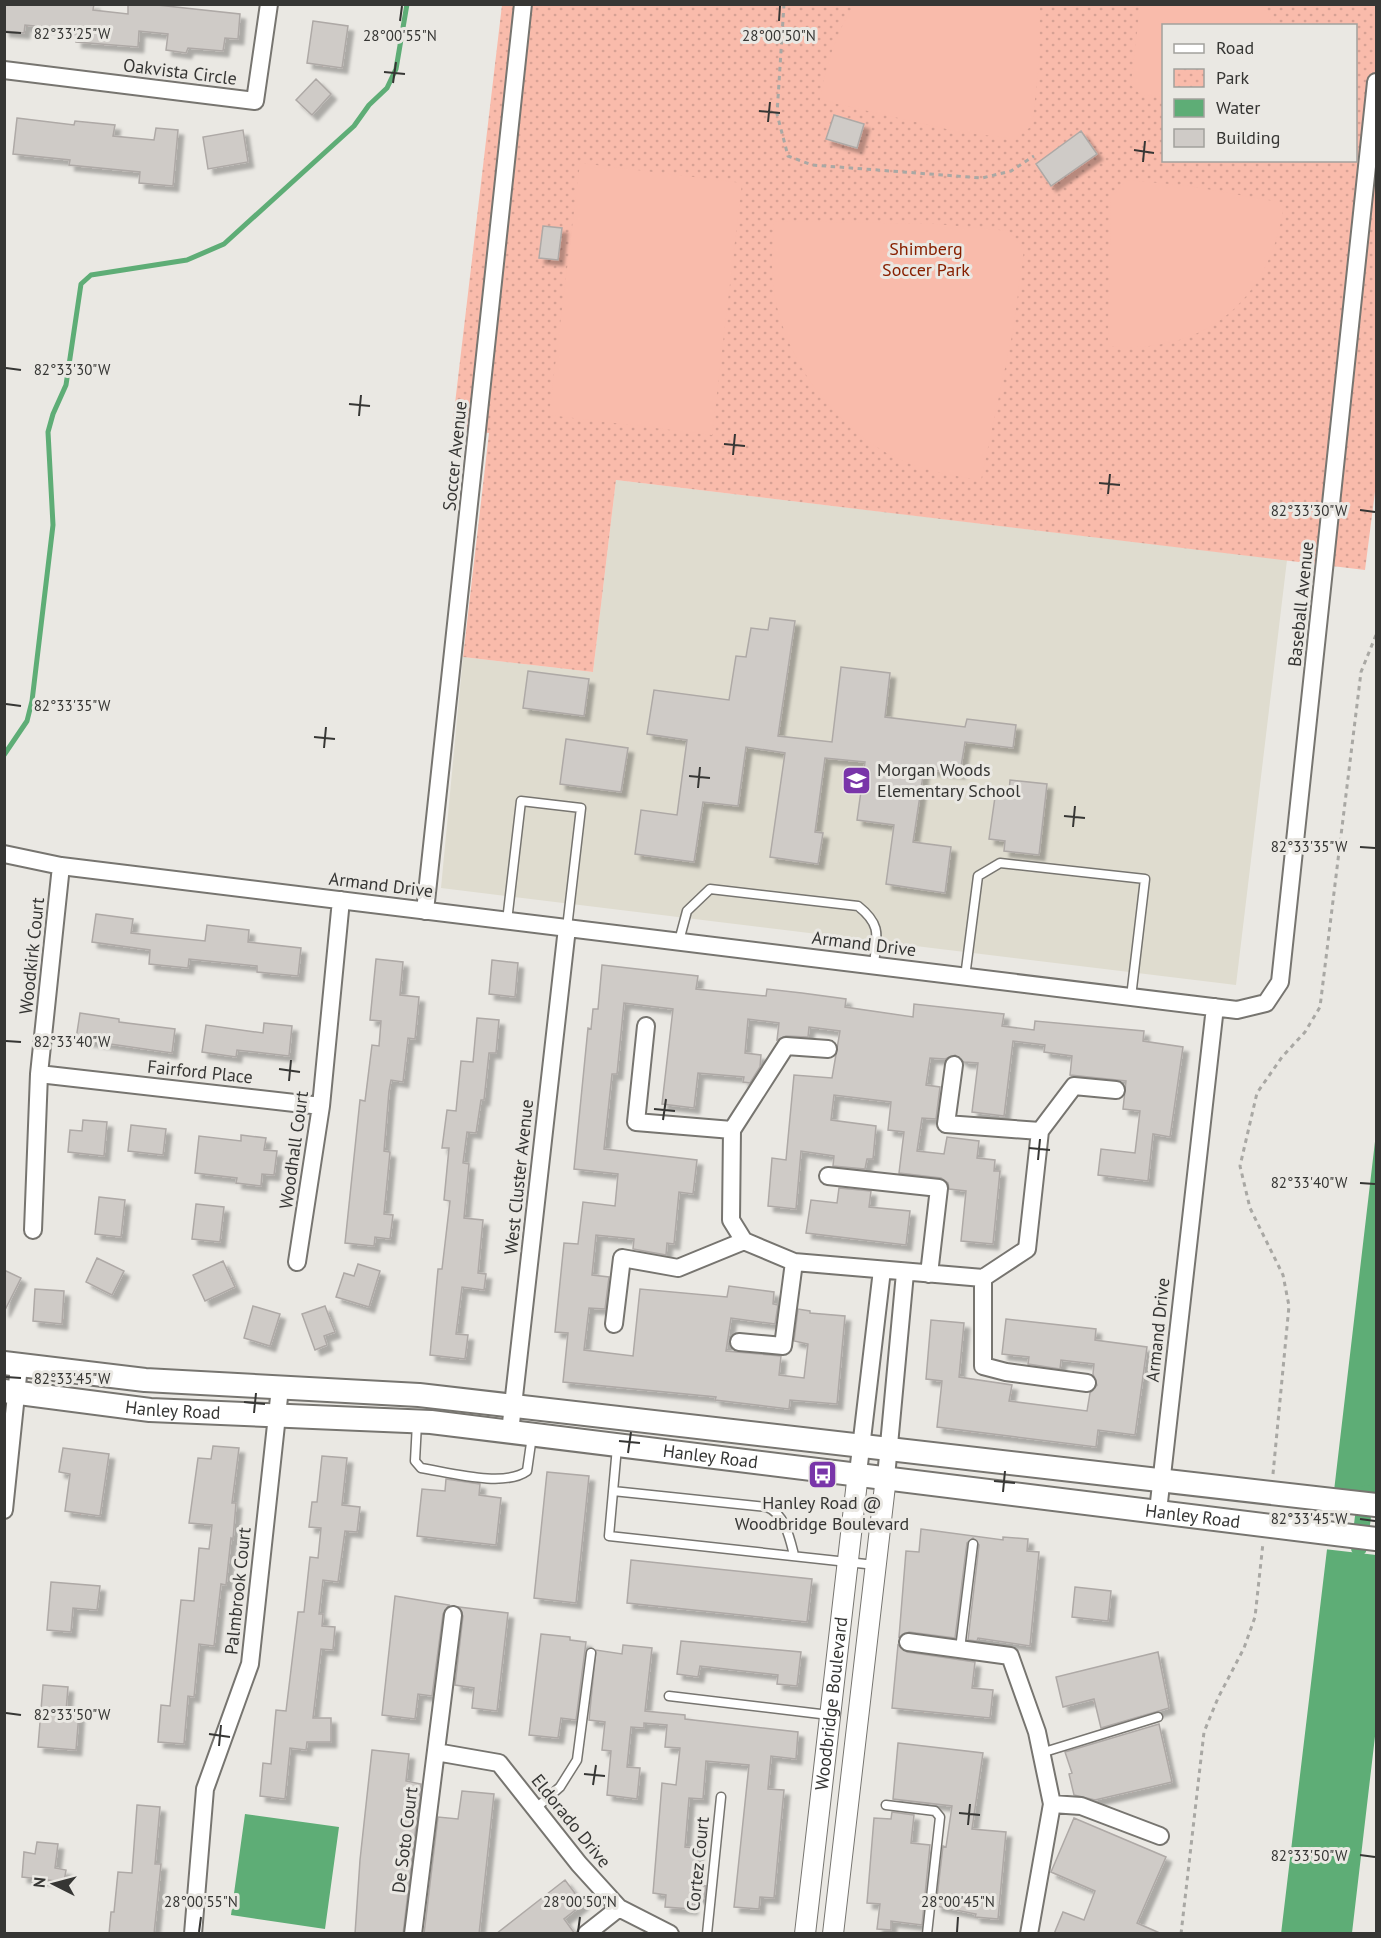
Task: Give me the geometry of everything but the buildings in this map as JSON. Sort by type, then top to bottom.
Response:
[{"type":"main road","name":"Hanley Road","points":[[12,1364],[145,1380],[419,1395],[1377,1505]]},
{"type":"main road","name":"Hanley Road","points":[[11,1392],[150,1410],[417,1421],[858,1473],[1377,1539]]},
{"type":"street","name":"Oakvista Circle","points":[[4,70],[255,100],[269,4]]},
{"type":"street","name":"Soccer Avenue","points":[[424,911],[523,4]]},
{"type":"street","name":"Baseball Avenue","points":[[1215,1007],[1237,1010],[1266,1003],[1280,982],[1377,82]]},
{"type":"street","name":"Armand Drive","points":[[4,854],[61,866],[1215,1007],[1158,1511]]},
{"type":"street","name":"Woodkirk Court","points":[[33,1230],[39,1074],[61,866]]},
{"type":"street","name":"Woodhall Court","points":[[297,1262],[321,1106],[341,900]]},
{"type":"street","name":"West Cluster Avenue","points":[[510,1432],[567,928]]},
{"type":"street","points":[[646,1026],[636,1122],[732,1130]]},
{"type":"street","points":[[828,1048],[786,1046],[732,1130],[731,1220],[744,1241],[794,1262],[983,1278],[1027,1249],[1040,1131],[1074,1086],[1116,1090]]},
{"type":"street","points":[[954,1065],[946,1124],[1040,1131]]},
{"type":"street","name":"Fairford Place","points":[[39,1074],[321,1106]]},
{"type":"street","points":[[828,1176],[939,1188],[929,1274]]},
{"type":"street","points":[[614,1324],[622,1258],[678,1268],[744,1241]]},
{"type":"street","points":[[739,1341],[783,1346],[794,1262]]},
{"type":"street","points":[[858,1473],[882,1270]]},
{"type":"street","points":[[885,1477],[908,1273]]},
{"type":"street","points":[[983,1278],[983,1366],[1006,1372],[1087,1383]]},
{"type":"street","points":[[4,1510],[12,1364]]},
{"type":"street","name":"Palmbrook Court","points":[[193,1934],[205,1789],[250,1664],[280,1388]]},
{"type":"street","name":"Woodbridge Boulevard","points":[[805,1934],[858,1473]]},
{"type":"street","name":"Woodbridge Boulevard","points":[[833,1934],[885,1477]]},
{"type":"street","name":"De Soto Court","points":[[413,1934],[453,1615]]},
{"type":"street","points":[[908,1642],[1010,1656],[1037,1732],[1052,1804],[1029,1934]]},
{"type":"street","name":"Eldorado Drive","points":[[436,1752],[499,1763],[579,1864],[619,1908],[670,1934]]},
{"type":"street","points":[[1052,1804],[1081,1806],[1160,1836]]},
{"type":"street","points":[[586,1934],[619,1908]]},
{"type":"lane","points":[[507,921],[521,801],[581,808],[567,928]]},
{"type":"lane","points":[[965,977],[978,876],[1000,863],[1145,879],[1131,997]]},
{"type":"lane","points":[[680,941],[687,911],[710,889],[745,891],[858,906],[871,916],[878,932],[874,964]]},
{"type":"lane","points":[[417,1421],[415,1461],[421,1468],[492,1479],[517,1478],[526,1471],[532,1436]]},
{"type":"lane","points":[[617,1446],[609,1536],[875,1565]]},
{"type":"lane","points":[[613,1491],[768,1507],[787,1529],[794,1555]]},
{"type":"lane","points":[[960,1649],[973,1544]]},
{"type":"lane","points":[[535,1809],[560,1787],[577,1760],[591,1653]]},
{"type":"lane","points":[[669,1696],[830,1715]]},
{"type":"lane","points":[[1041,1753],[1158,1717]]},
{"type":"lane","name":"Cortez Court","points":[[707,1934],[722,1797]]},
{"type":"lane","points":[[886,1805],[935,1811],[940,1817],[927,1934]]},
{"type":"path","points":[[784,4],[777,114],[788,156],[812,165],[982,178],[1011,171],[1034,156]]},
{"type":"path","points":[[1270,1494],[1289,1306],[1283,1275],[1250,1208],[1240,1166],[1257,1093],[1282,1057],[1305,1032],[1320,1007],[1361,672],[1377,634]]},
{"type":"path","points":[[1181,1934],[1204,1732],[1218,1698],[1244,1648],[1255,1617],[1265,1525]]},
{"type":"shaded area","name":"Morgan Woods Elementary School","points":[[616,480],[1287,560],[1236,985],[441,888],[463,657],[593,672]]},
{"type":"green space","name":"Shimberg Soccer Park","points":[[502,5],[1376,5],[1376,484],[1365,570],[616,480],[593,672],[463,657],[489,433],[452,429]]},
{"type":"green space","points":[[854,5],[1040,5],[1039,64],[1032,126],[1014,139],[955,131],[820,100],[832,51]]},
{"type":"green space","points":[[1140,5],[1262,5],[1272,24],[1162,24],[1162,97],[1141,95],[1131,85]]},
{"type":"green space","points":[[580,163],[742,183],[712,435],[549,415]]},
{"type":"green space","points":[[1128,180],[1189,186],[1284,203],[1277,237],[1265,267],[1249,293],[1228,314],[1203,330],[1175,341],[1143,347],[1108,346],[1111,196]]},
{"type":"green space","points":[[774,221],[936,224],[1009,231],[1024,249],[1013,331],[981,480],[920,467],[877,447],[854,430],[815,388],[787,338],[778,312],[772,277]]},
{"type":"water","points":[[1376,1133],[1376,1497],[1334,1491]]},
{"type":"water","points":[[1328,1541],[1376,1547],[1376,1728],[1352,1933],[1281,1934]]},
{"type":"water","points":[[245,1814],[339,1827],[325,1929],[231,1915]]},
{"type":"pier","points":[[1325,1541],[1376,1544],[1376,1555],[1324,1549]]},
{"type":"waterway","points":[[4,755],[27,721],[32,701],[53,525],[48,432],[66,385],[81,284],[91,275],[187,260],[224,244],[354,126],[369,105],[387,88],[396,69],[407,4]]},
{"type":"waterway","points":[[1359,1548],[1366,1493]]},
{"type":"place","name":"Morgan Woods Elementary School","points":[[856,780]]},
{"type":"place","name":"Hanley Road @ Woodbridge Boulevard","points":[[822,1474]]}]
